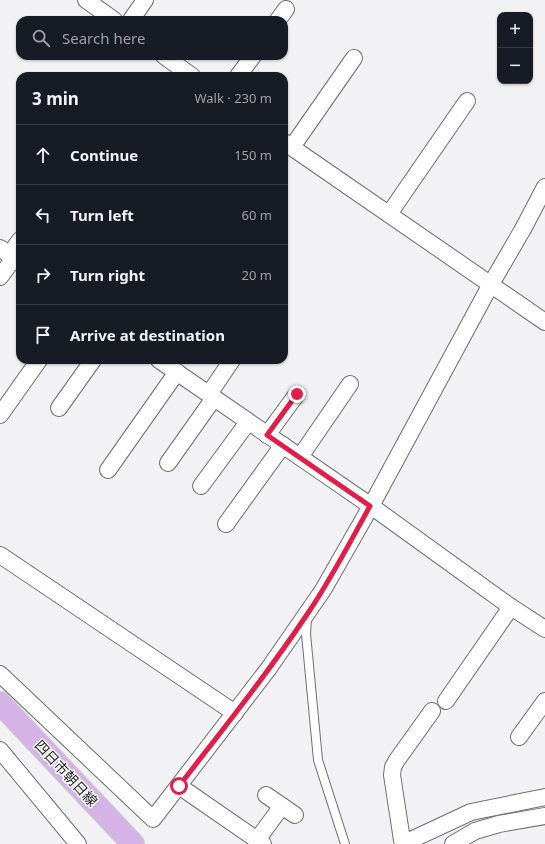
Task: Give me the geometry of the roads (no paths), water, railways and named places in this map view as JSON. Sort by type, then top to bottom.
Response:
[{"type":"main road","name":"四日市朝日線","points":[[0,703],[133,844]]},
{"type":"street","points":[[86,0],[108,16]]},
{"type":"street","points":[[134,16],[145,0]]},
{"type":"street","points":[[288,144],[354,58]]},
{"type":"street","points":[[170,60],[186,72]]},
{"type":"street","points":[[241,72],[250,60]]},
{"type":"street","points":[[389,214],[467,101]]},
{"type":"street","points":[[288,146],[545,322]]},
{"type":"street","points":[[0,674],[153,819],[269,668],[323,590],[545,187]]},
{"type":"street","points":[[0,278],[16,247]]},
{"type":"street","points":[[0,415],[36,364]]},
{"type":"street","points":[[59,408],[91,364]]},
{"type":"street","points":[[165,364],[370,506],[511,607],[545,629]]},
{"type":"street","points":[[168,463],[230,364]]},
{"type":"street","points":[[108,470],[177,372]]},
{"type":"street","points":[[300,457],[350,384]]},
{"type":"street","points":[[267,435],[297,394]]},
{"type":"street","points":[[201,486],[248,422]]},
{"type":"street","points":[[226,524],[283,445]]},
{"type":"street","points":[[0,555],[235,713]]},
{"type":"street","points":[[446,701],[511,607]]},
{"type":"street","points":[[519,737],[545,701]]},
{"type":"street","points":[[432,711],[393,767],[392,775],[402,840],[411,840],[471,812],[545,797]]},
{"type":"street","points":[[0,750],[78,844]]},
{"type":"street","points":[[179,786],[260,842],[288,810],[266,795]]},
{"type":"street","points":[[453,844],[475,831],[499,824],[545,816]]},
{"type":"lane","points":[[308,613],[306,634],[318,760],[345,844]]}]
